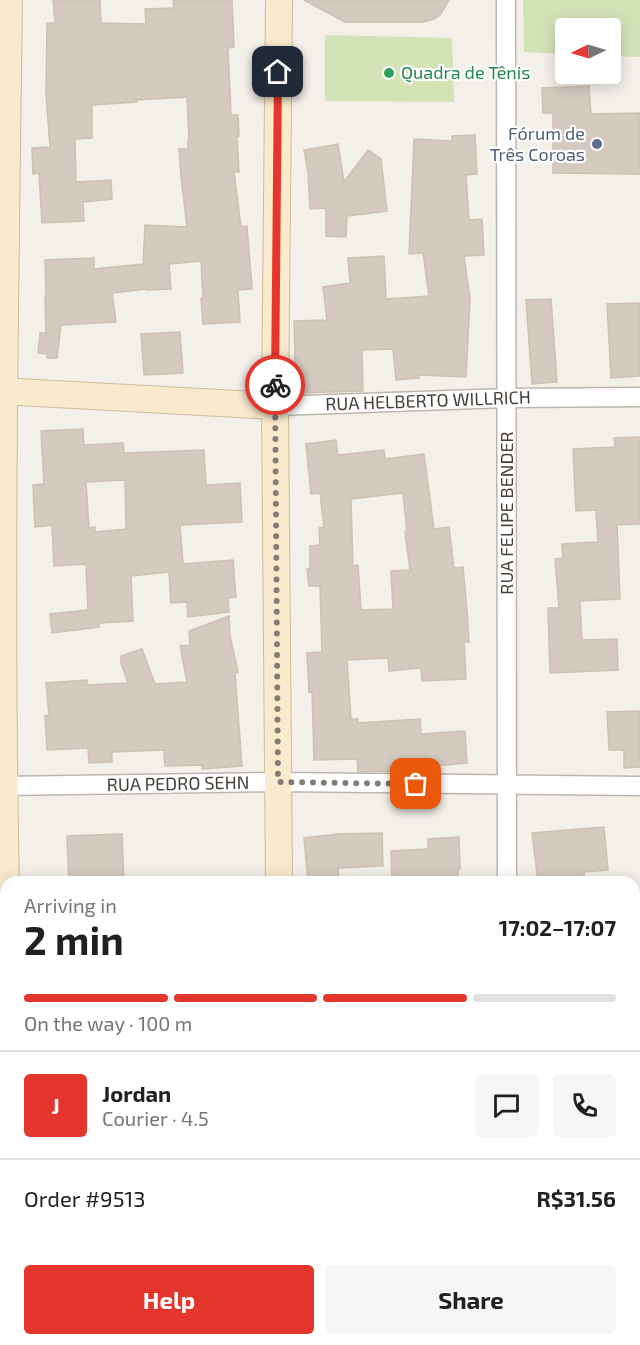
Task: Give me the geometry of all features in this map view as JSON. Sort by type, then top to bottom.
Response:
[{"type":"street","points":[[6,876],[3,786],[2,392],[9,0]]},
{"type":"street","points":[[279,0],[275,406],[279,876]]},
{"type":"street","name":"RUA FELIPE BENDER","points":[[506,0],[507,876]]},
{"type":"street","name":"RUA HELBERTO WILLRICH","points":[[2,392],[275,406],[507,398],[640,397]]},
{"type":"street","name":"RUA PEDRO SEHN","points":[[3,786],[278,782],[640,786]]},
{"type":"green space","points":[[523,0],[640,0],[640,57],[621,56],[621,18],[555,18],[555,54],[524,52]]},
{"type":"green space","name":"Quadra de Tênis","points":[[325,35],[452,38],[454,102],[325,101]]},
{"type":"building","points":[[53,0],[100,0],[101,23],[146,24],[145,9],[174,8],[173,0],[232,0],[234,47],[228,48],[231,115],[238,115],[239,136],[237,136],[239,172],[234,172],[241,227],[247,226],[252,289],[238,290],[240,322],[203,324],[201,261],[169,264],[171,289],[112,293],[116,322],[61,325],[57,358],[47,358],[47,354],[38,353],[40,333],[46,333],[45,260],[94,258],[94,269],[143,264],[145,225],[187,227],[179,149],[188,149],[187,97],[92,105],[92,138],[75,139],[76,182],[111,180],[112,199],[83,202],[84,221],[42,223],[39,173],[33,174],[32,148],[50,147],[46,94],[47,23],[55,23]]},
{"type":"building","points":[[304,0],[449,0],[440,15],[423,22],[345,22]]},
{"type":"building","name":"Fórum de Três Coroas","points":[[589,86],[591,114],[640,113],[640,174],[553,173],[553,113],[543,113],[542,88]]},
{"type":"building","points":[[475,135],[477,174],[466,175],[469,220],[482,219],[484,255],[464,256],[470,298],[466,377],[419,375],[419,378],[396,380],[393,349],[362,350],[363,391],[296,393],[294,321],[327,320],[323,287],[350,283],[348,258],[384,256],[386,299],[429,296],[423,253],[409,254],[414,139],[452,141],[452,136]]},
{"type":"building","points":[[338,144],[344,182],[368,150],[381,159],[387,211],[347,216],[346,237],[326,236],[326,208],[310,209],[304,150]]},
{"type":"building","points":[[551,299],[557,382],[532,384],[526,300]]},
{"type":"building","points":[[640,303],[640,376],[611,378],[607,304]]},
{"type":"building","points":[[180,332],[183,373],[144,375],[141,334]]},
{"type":"building","points":[[83,429],[84,445],[123,443],[124,453],[204,450],[206,485],[240,483],[242,522],[180,525],[183,564],[233,560],[236,597],[228,598],[229,612],[188,617],[187,602],[171,603],[169,572],[131,576],[133,621],[99,623],[99,627],[52,633],[50,614],[88,610],[86,564],[54,566],[52,525],[35,527],[33,485],[44,484],[41,431]],"holes":[[[125,480],[126,529],[95,532],[95,527],[89,528],[86,482]]]},
{"type":"building","points":[[640,437],[640,524],[617,525],[620,599],[580,601],[582,640],[617,639],[618,670],[550,673],[548,608],[559,608],[555,559],[563,558],[562,544],[598,542],[596,510],[576,511],[573,449],[615,447],[614,438]]},
{"type":"building","points":[[336,440],[338,455],[384,450],[385,459],[424,454],[434,529],[449,527],[454,568],[463,567],[469,642],[464,642],[466,679],[422,681],[421,668],[389,671],[388,658],[347,660],[351,719],[358,719],[358,723],[420,719],[421,734],[465,731],[467,763],[423,767],[423,772],[358,772],[357,759],[314,760],[312,691],[309,692],[307,653],[322,652],[320,586],[309,586],[307,569],[310,569],[310,546],[320,545],[319,528],[324,527],[320,493],[311,494],[306,444]],"holes":[[[403,493],[407,532],[405,532],[410,570],[391,571],[393,609],[361,610],[358,565],[353,566],[351,499]]]},
{"type":"building","points":[[229,616],[230,636],[238,672],[235,673],[242,766],[202,769],[202,765],[165,766],[164,750],[112,752],[112,762],[89,763],[88,748],[47,750],[45,716],[49,715],[46,683],[87,680],[87,685],[128,683],[121,656],[142,649],[155,684],[187,682],[180,646],[190,645],[189,631]]},
{"type":"building","points":[[640,711],[640,767],[624,768],[624,750],[609,750],[607,712]]},
{"type":"building","points":[[604,827],[608,870],[584,872],[584,876],[537,876],[532,833]]},
{"type":"building","points":[[382,833],[383,866],[338,868],[339,876],[307,876],[304,838],[338,834]]},
{"type":"building","points":[[122,834],[124,876],[69,876],[67,836]]},
{"type":"building","points":[[459,837],[460,869],[458,869],[458,876],[392,876],[391,851],[428,849],[428,839]]},
{"type":"way so far","points":[[275,385],[278,782],[416,784]]},
{"type":"place","name":"Quadra de Tênis","points":[[389,73]]},
{"type":"place","name":"Fórum de Três Coroas","points":[[597,144]]},
{"type":"route","points":[[275,385],[278,72]]}]
